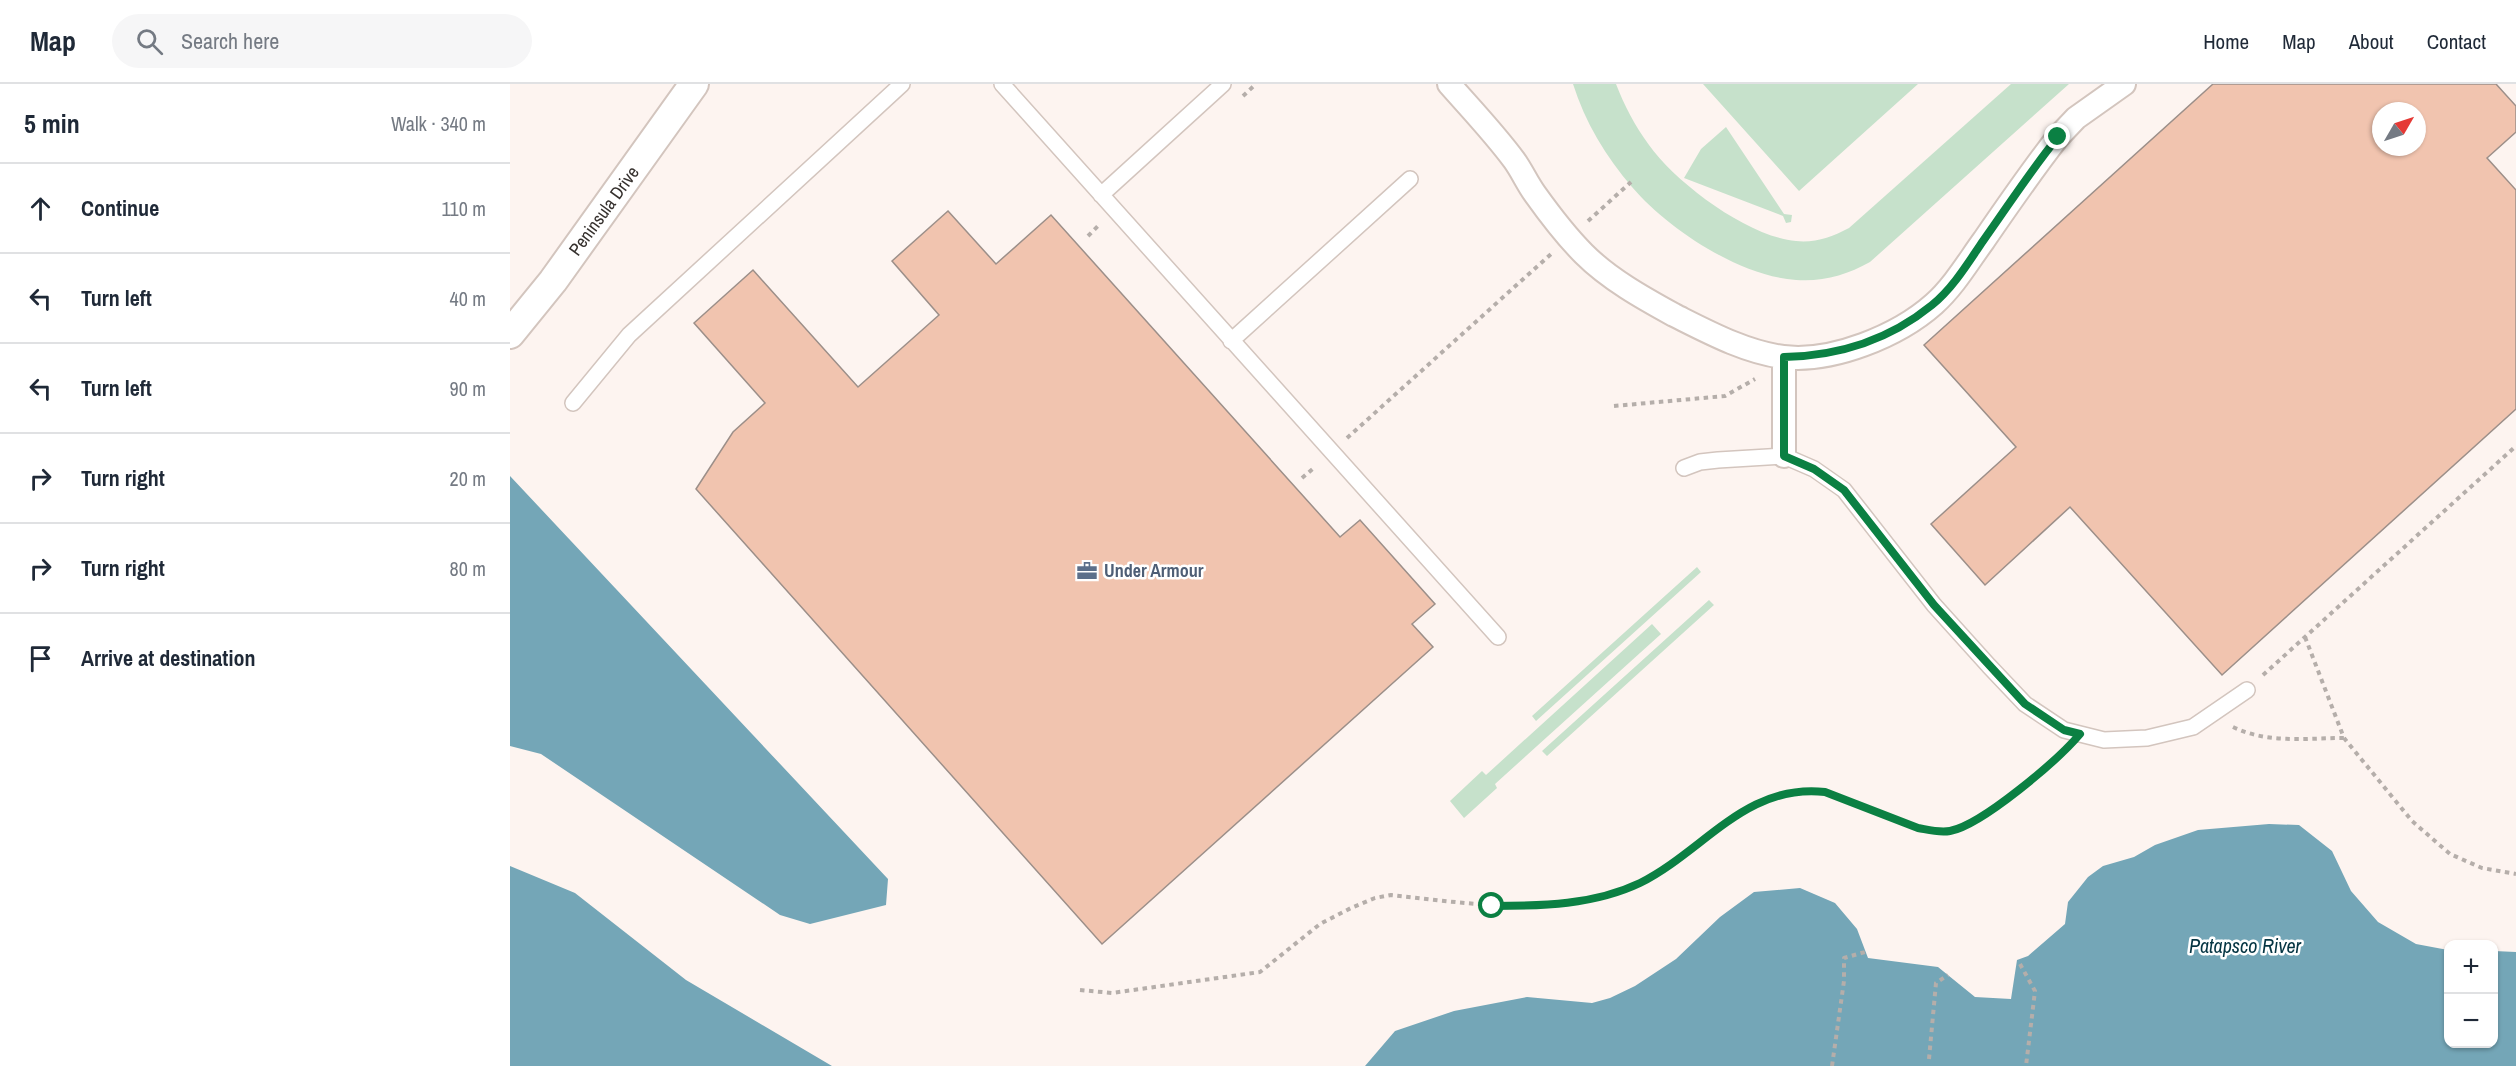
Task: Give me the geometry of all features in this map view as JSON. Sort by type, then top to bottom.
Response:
[{"type":"street","name":"Peninsula Drive","points":[[510,334],[553,281],[694,84]]},
{"type":"street","points":[[1449,84],[1515,160],[1534,193],[1585,255],[1617,281],[1708,332],[1751,349],[1784,357],[1815,357],[1850,349],[1878,339],[1908,323],[1934,304],[1956,280],[2058,137],[2076,118],[2124,84]]},
{"type":"street","points":[[1784,357],[1784,456]]},
{"type":"lane","points":[[573,403],[629,335],[902,84]]},
{"type":"lane","points":[[1002,84],[1498,638]]},
{"type":"lane","points":[[1101,195],[1223,84]]},
{"type":"lane","points":[[1231,341],[1410,179]]},
{"type":"lane","points":[[1684,468],[1709,461],[1784,456],[1814,469],[1844,490],[1934,605],[2025,704],[2064,730],[2104,740],[2147,738],[2193,727],[2247,690]]},
{"type":"path","points":[[1302,478],[1631,182]]},
{"type":"path","points":[[1614,406],[1725,396],[1760,376],[1784,357]]},
{"type":"path","points":[[2247,690],[2516,446]]},
{"type":"path","points":[[2305,637],[2344,738],[2412,821],[2450,854],[2482,868],[2516,874]]},
{"type":"path","points":[[2212,714],[2251,736],[2277,739],[2344,738]]},
{"type":"path","points":[[1080,990],[1112,993],[1260,972],[1320,924],[1375,898],[1391,895],[1492,906],[1539,906],[1596,898],[1638,884],[1655,875],[1735,816],[1752,806],[1788,792],[1809,790],[1825,792],[1918,828],[1934,832],[1951,831],[1970,824],[2002,802],[2068,747],[2080,734]]},
{"type":"path","points":[[1832,1066],[1844,981],[1844,958],[1865,952]]},
{"type":"path","points":[[2020,964],[2035,991],[2026,1066]]},
{"type":"path","points":[[1929,1059],[1936,983],[1948,975]]},
{"type":"green space","points":[[1573,84],[1616,84],[1630,115],[1649,145],[1661,160],[1695,191],[1715,206],[1757,230],[1796,241],[1810,241],[1823,239],[1849,228],[2011,84],[2069,84],[1870,262],[1834,277],[1796,280],[1774,277],[1729,260],[1706,248],[1665,219],[1632,187],[1605,151],[1590,125]]},
{"type":"green space","points":[[1703,84],[1918,84],[1799,191]]},
{"type":"green space","points":[[1726,127],[1784,214],[1792,215],[1791,222],[1786,223],[1783,216],[1684,178],[1701,149]]},
{"type":"green space","points":[[1697,567],[1701,572],[1536,721],[1532,716]]},
{"type":"green space","points":[[1709,600],[1714,605],[1547,756],[1542,751]]},
{"type":"green space","points":[[1652,624],[1661,634],[1495,784],[1497,788],[1464,818],[1450,801],[1482,771],[1486,775]]},
{"type":"water","points":[[510,476],[888,879],[886,905],[810,924],[780,915],[541,754],[510,746]]},
{"type":"water","name":"Patapsco River","points":[[2269,824],[2299,825],[2332,851],[2351,891],[2378,922],[2416,944],[2444,949],[2444,1048],[2498,1048],[2498,951],[2516,952],[2516,1066],[1365,1066],[1395,1031],[1454,1011],[1527,997],[1592,1003],[1610,998],[1635,986],[1676,959],[1720,917],[1754,892],[1800,888],[1835,903],[1857,929],[1868,958],[1938,967],[1975,997],[2011,999],[2017,960],[2028,956],[2065,924],[2068,902],[2088,877],[2103,866],[2134,857],[2155,845],[2198,830]]},
{"type":"water","points":[[510,866],[575,893],[686,980],[832,1066],[510,1066]]},
{"type":"building","points":[[2213,84],[2496,84],[2516,106],[2516,132],[2487,158],[2516,190],[2516,409],[2222,675],[2070,507],[1985,585],[1931,524],[2016,447],[1924,345]]},
{"type":"building","name":"Under Armour","points":[[948,211],[996,264],[1051,215],[1340,537],[1360,520],[1435,604],[1412,624],[1433,647],[1102,944],[696,489],[733,432],[765,403],[694,323],[753,270],[858,387],[939,315],[892,261]]},
{"type":"place","name":"Under Armour","points":[[1087,571]]},
{"type":"route","points":[[1492,906],[1539,906],[1596,898],[1638,884],[1674,863],[1735,816],[1752,806],[1788,792],[1809,790],[1825,792],[1918,828],[1934,832],[1951,831],[1970,824],[2002,802],[2068,747],[2080,734],[2064,730],[2025,704],[1934,605],[1844,490],[1814,469],[1784,456],[1784,357],[1815,357],[1850,349],[1878,339],[1908,323],[1934,304],[1956,280],[2058,137]]}]
